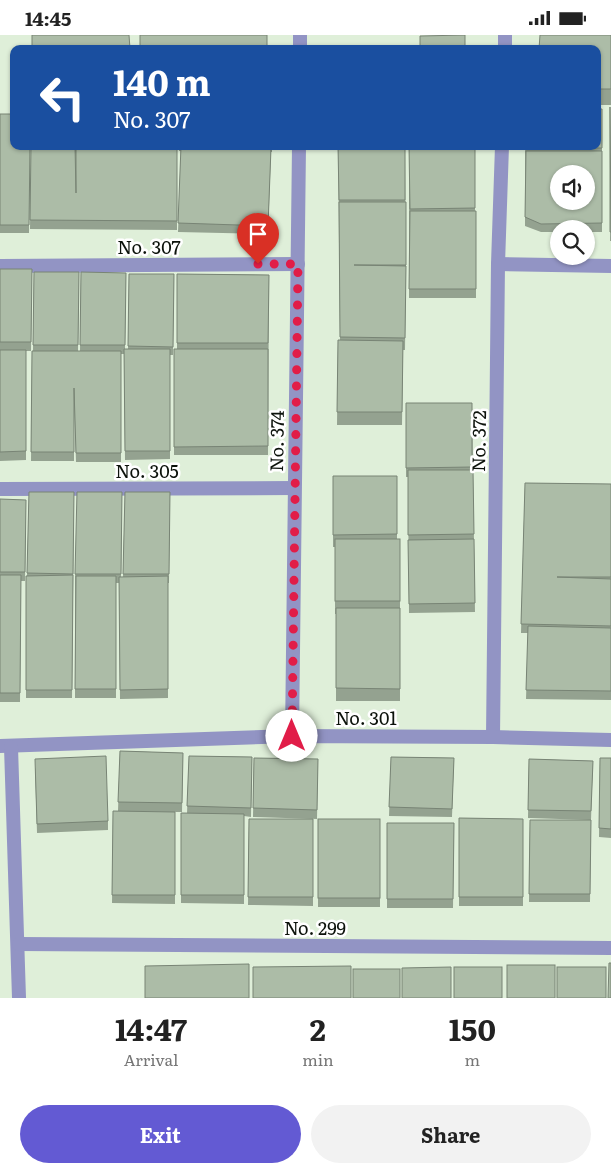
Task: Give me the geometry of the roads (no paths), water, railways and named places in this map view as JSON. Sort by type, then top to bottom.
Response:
[{"type":"street","name":"No. 374","points":[[292,736],[299,150]]},
{"type":"street","name":"No. 372","points":[[494,737],[498,264],[502,150]]},
{"type":"street","name":"No. 307","points":[[0,266],[298,264]]},
{"type":"street","points":[[498,264],[611,266]]},
{"type":"street","name":"No. 305","points":[[0,489],[294,488]]},
{"type":"street","name":"No. 301","points":[[5,747],[292,736],[494,737],[611,740]]},
{"type":"street","points":[[5,747],[19,944],[19,998]]},
{"type":"street","name":"No. 299","points":[[19,944],[611,948]]}]
